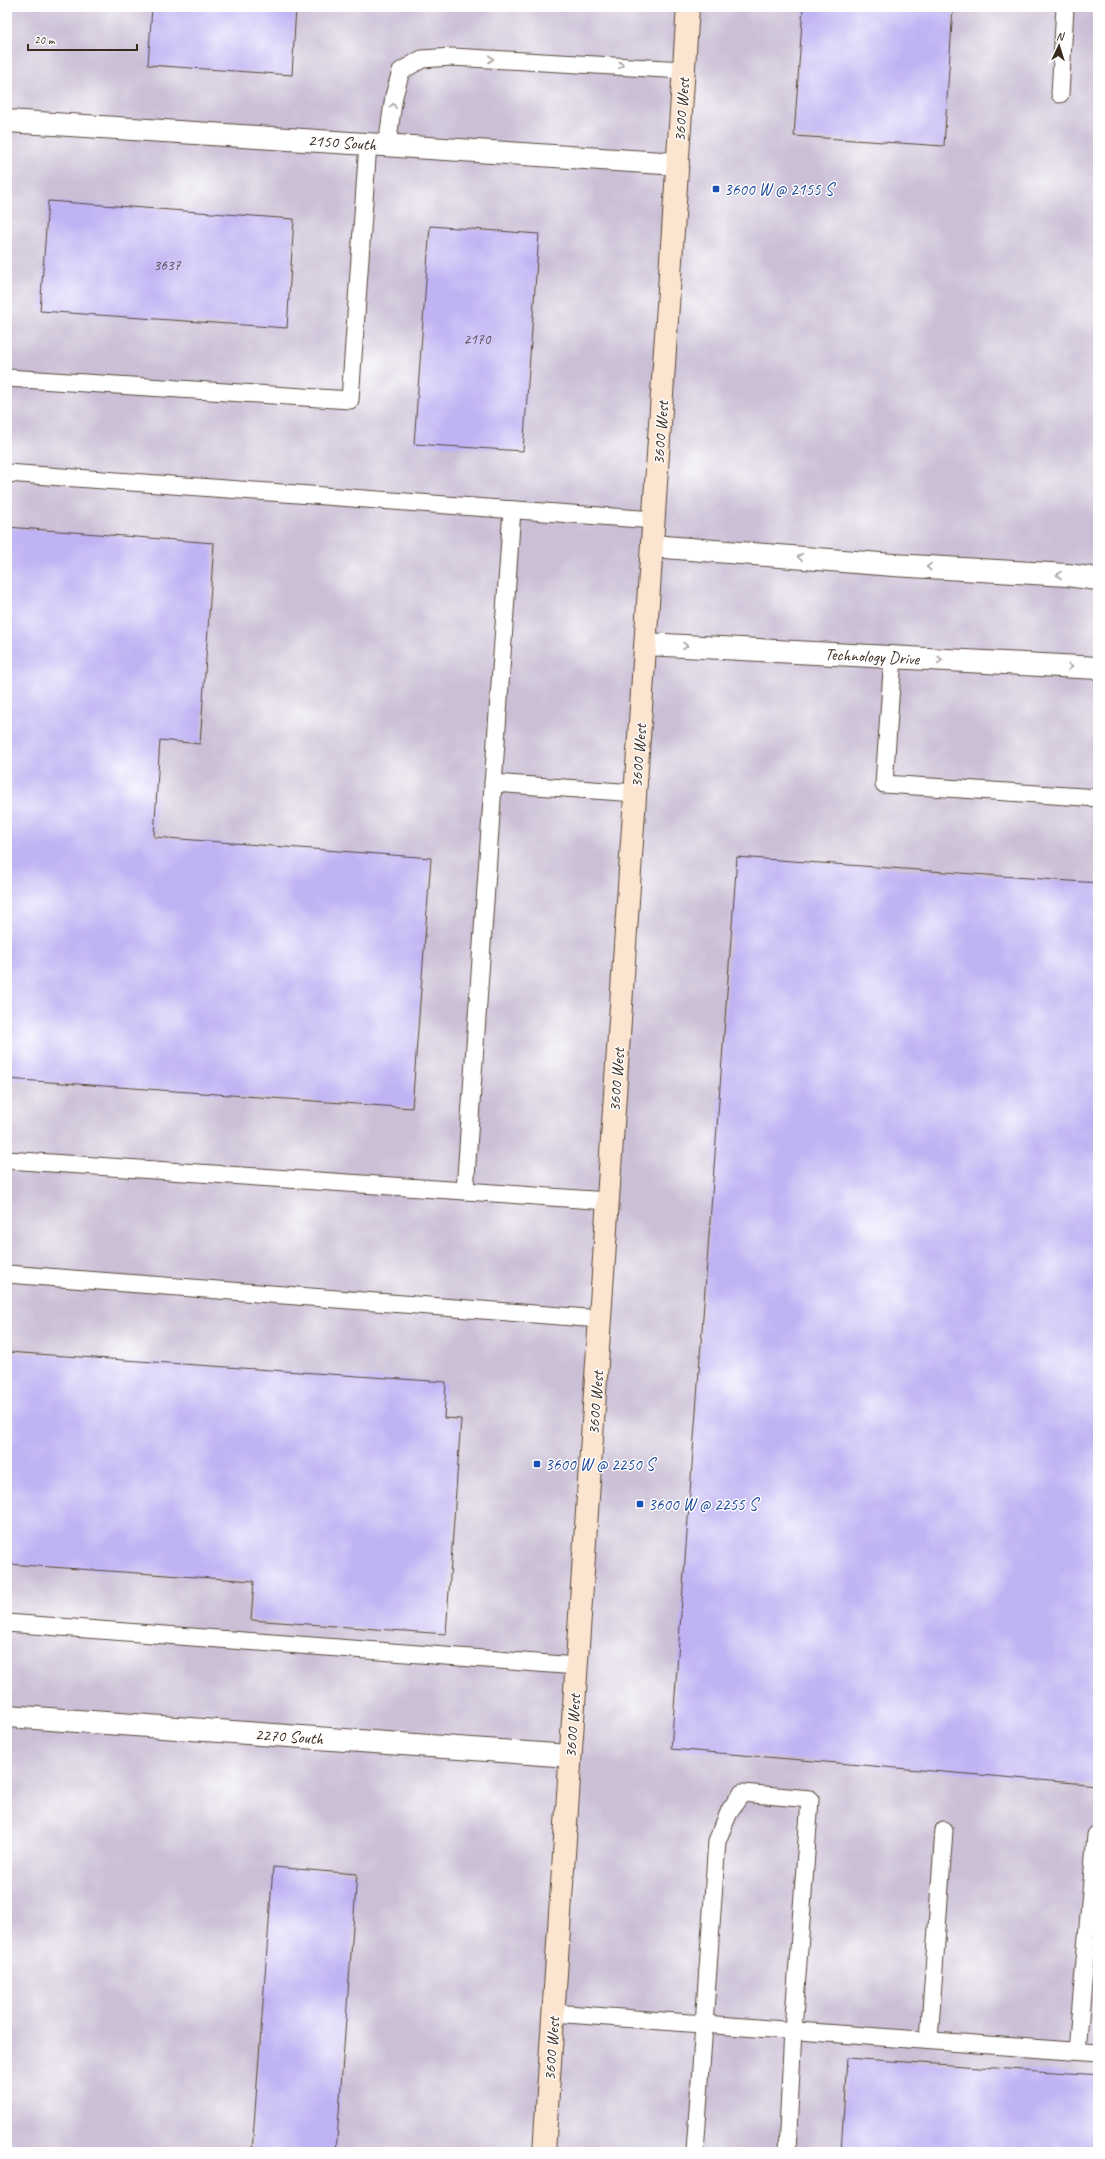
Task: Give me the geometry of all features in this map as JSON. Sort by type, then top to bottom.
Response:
[{"type":"street","name":"3600 West","points":[[544,2152],[688,7]]},
{"type":"street","name":"2150 South","points":[[7,121],[678,164]]},
{"type":"street","points":[[652,546],[1098,579]]},
{"type":"street","name":"Technology Drive","points":[[646,644],[1098,668]]},
{"type":"street","name":"2270 South","points":[[7,1716],[570,1756]]},
{"type":"lane","points":[[1060,94],[1065,7]]},
{"type":"lane","points":[[7,378],[350,400],[377,144],[401,71],[422,59],[452,57],[684,70]]},
{"type":"lane","points":[[7,473],[654,520]]},
{"type":"lane","points":[[465,1191],[512,510]]},
{"type":"lane","points":[[893,657],[884,784],[1098,798]]},
{"type":"lane","points":[[493,783],[636,792]]},
{"type":"lane","points":[[7,1160],[608,1201]]},
{"type":"lane","points":[[7,1274],[600,1319]]},
{"type":"lane","points":[[7,1623],[576,1666]]},
{"type":"lane","points":[[695,2152],[717,1841],[730,1810],[742,1793],[810,1799],[793,2030],[787,2152]]},
{"type":"lane","points":[[929,2040],[944,1830]]},
{"type":"lane","points":[[1078,2051],[1096,1835]]},
{"type":"lane","points":[[553,2013],[1098,2053]]},
{"type":"shaded area","points":[[7,7],[1098,7],[1098,2152],[7,2152]]},
{"type":"building","points":[[152,7],[296,7],[292,75],[148,65]]},
{"type":"building","points":[[803,7],[953,7],[944,146],[794,136]]},
{"type":"building","points":[[48,201],[294,219],[287,328],[40,311]]},
{"type":"building","points":[[430,226],[539,234],[523,451],[414,444]]},
{"type":"building","points":[[7,527],[214,543],[200,744],[160,740],[154,837],[431,858],[412,1108],[7,1079]]},
{"type":"building","points":[[737,857],[1098,883],[1098,1785],[671,1749]]},
{"type":"building","points":[[7,1352],[446,1382],[444,1418],[461,1419],[446,1634],[251,1620],[254,1581],[7,1564]]},
{"type":"building","points":[[273,1867],[357,1874],[336,2152],[252,2152]]},
{"type":"building","points":[[847,2058],[1098,2075],[1098,2152],[841,2152]]},
{"type":"place","name":"3600 W @ 2155 S","points":[[716,189]]},
{"type":"place","name":"3600 W @ 2250 S","points":[[537,1464]]},
{"type":"place","name":"3600 W @ 2255 S","points":[[640,1504]]}]
